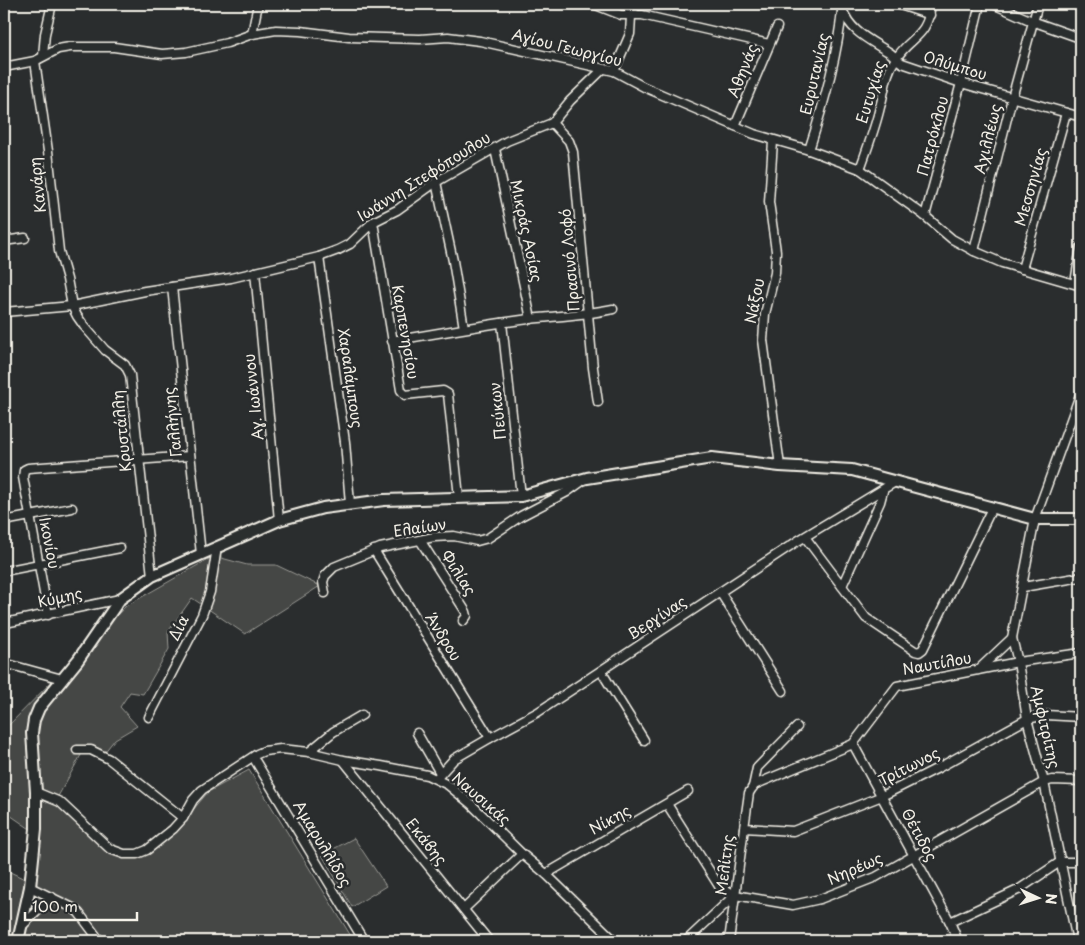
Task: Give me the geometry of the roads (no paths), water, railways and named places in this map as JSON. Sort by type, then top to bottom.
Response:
[{"type":"main road","points":[[18,941],[30,887],[36,829],[36,792],[32,733],[39,708],[78,660],[120,600],[152,576],[279,520],[316,510],[384,500],[521,496],[587,478],[712,458],[780,466],[852,470],[1036,519],[1081,519]]},
{"type":"street","points":[[43,56],[45,34],[52,4]]},
{"type":"street","points":[[252,34],[258,4]]},
{"type":"street","points":[[592,4],[621,15],[642,14],[769,44]]},
{"type":"street","points":[[614,71],[630,34],[631,16],[636,4]]},
{"type":"street","points":[[897,4],[930,15]]},
{"type":"street","name":"Ευτυχίας","points":[[860,169],[873,135],[890,67],[895,59],[926,28],[931,4]]},
{"type":"street","name":"Πατρόκλου","points":[[925,216],[980,4]]},
{"type":"street","points":[[993,4],[1032,21],[1081,37]]},
{"type":"street","name":"Αχιλλέως","points":[[974,251],[1012,98],[1038,4]]},
{"type":"street","name":"Ολύμπου","points":[[842,6],[849,23],[857,31],[888,51],[895,59],[930,74],[1081,117]]},
{"type":"street","name":"Ευρυτανίας","points":[[809,150],[823,107],[835,57],[842,6]]},
{"type":"street","name":"Αθηνάς","points":[[735,126],[776,28]]},
{"type":"street","name":"Αγίου Γεωργίου","points":[[4,67],[18,66],[35,61],[58,49],[90,46],[162,54],[186,52],[228,43],[252,34],[287,30],[349,38],[465,38],[614,71],[644,87],[735,126],[773,141],[809,150],[860,169],[925,216],[952,239],[974,251],[1002,263],[1078,285]]},
{"type":"street","name":"Κανάρη","points":[[35,61],[48,151],[59,251],[72,306]]},
{"type":"street","name":"Ιωάννη Στεφόπουλου","points":[[4,312],[72,306],[145,291],[232,278],[319,257],[350,244],[373,222],[397,210],[436,182],[507,141],[552,123],[570,101],[603,69]]},
{"type":"street","name":"Μεσσηνίας","points":[[1022,269],[1066,113]]},
{"type":"street","name":"Πρασινό Λοφό","points":[[552,123],[569,141],[573,152],[598,402]]},
{"type":"street","name":"Νάξου","points":[[773,141],[769,202],[776,251],[774,273],[765,314],[763,340],[780,466]]},
{"type":"street","name":"Μικράς Ασίας","points":[[495,149],[530,319]]},
{"type":"street","points":[[436,182],[453,261],[464,328]]},
{"type":"street","name":"Καρπενησίου","points":[[373,222],[401,390],[407,395],[445,391],[448,394],[459,497]]},
{"type":"street","points":[[4,241],[26,238]]},
{"type":"street","points":[[1078,285],[1081,247]]},
{"type":"street","name":"Χαραλάμπους","points":[[319,257],[345,442],[350,504]]},
{"type":"street","name":"Αγ. Ιωάννου","points":[[255,272],[279,520]]},
{"type":"street","name":"Γαλλήνης","points":[[172,288],[201,554]]},
{"type":"street","name":"Κρυστάλλη","points":[[72,306],[84,326],[105,350],[124,365],[130,375],[152,576]]},
{"type":"street","points":[[392,341],[464,328],[530,319],[588,314],[613,309]]},
{"type":"street","name":"Πεύκων","points":[[502,323],[521,496]]},
{"type":"street","name":"Αμφιτρίτης","points":[[1077,941],[1044,782],[1027,719],[1018,662],[1012,638],[1036,519],[1081,392]]},
{"type":"street","points":[[139,461],[190,456]]},
{"type":"street","name":"Ικονίου","points":[[48,615],[23,472],[28,468],[139,461]]},
{"type":"street","name":"Ελαίων","points":[[325,593],[322,582],[334,567],[374,550],[420,540],[444,536],[477,541],[488,538],[521,516],[567,492],[587,478]]},
{"type":"street","name":"Βεργίνας","points":[[438,776],[454,759],[538,712],[805,537],[895,482]]},
{"type":"street","points":[[842,586],[850,564],[880,502],[882,491]]},
{"type":"street","points":[[4,521],[72,508]]},
{"type":"street","points":[[805,537],[866,618],[915,651],[922,651],[992,508]]},
{"type":"street","name":"Φιλίας","points":[[420,540],[466,612],[467,616],[463,621]]},
{"type":"street","name":"Δία","points":[[149,717],[202,615],[210,592],[217,547]]},
{"type":"street","points":[[4,570],[120,548]]},
{"type":"street","name":"Άνδρου","points":[[374,550],[490,738]]},
{"type":"street","points":[[1022,587],[1081,578]]},
{"type":"street","points":[[720,592],[782,691]]},
{"type":"street","name":"Κύμης","points":[[5,623],[120,600]]},
{"type":"street","points":[[978,670],[1012,638]]},
{"type":"street","name":"Ναυτίλου","points":[[751,790],[853,744],[897,686],[950,674],[1081,653]]},
{"type":"street","points":[[4,663],[62,679]]},
{"type":"street","points":[[601,671],[644,740]]},
{"type":"street","points":[[309,752],[333,732],[362,715]]},
{"type":"street","name":"Τρίτωνος","points":[[744,828],[792,832],[882,796],[952,761],[1027,719],[1046,715],[1081,717]]},
{"type":"street","name":"Μελίτης","points":[[729,941],[744,828],[757,768],[797,726]]},
{"type":"street","points":[[417,732],[438,776]]},
{"type":"street","name":"Θέτιδος","points":[[853,744],[950,922],[958,941]]},
{"type":"street","name":"Ναυσικάς","points":[[236,767],[264,752],[281,749],[309,752],[343,760],[438,776],[546,874],[615,941]]},
{"type":"street","points":[[77,750],[91,750],[109,760],[183,818]]},
{"type":"street","points":[[36,792],[60,802],[110,849],[124,854],[137,854],[147,850],[173,829],[183,818],[198,794],[236,767],[248,766],[260,760],[264,752]]},
{"type":"street","name":"Εκάβης","points":[[343,760],[408,843],[489,941]]},
{"type":"street","name":"Αμαρυλλίδος","points":[[256,762],[364,941]]},
{"type":"street","name":"Νηρέως","points":[[667,804],[718,886],[735,895],[798,904],[820,899],[876,877],[1044,782],[1053,780],[1081,780]]},
{"type":"street","name":"Νίκης","points":[[546,874],[688,792]]},
{"type":"street","points":[[464,909],[522,854]]},
{"type":"street","points":[[950,922],[1018,890],[1060,862],[1081,862]]},
{"type":"street","points":[[30,887],[65,903],[79,913],[100,941]]},
{"type":"street","points":[[686,941],[735,895]]},
{"type":"street","points":[[22,927],[52,897]]}]
